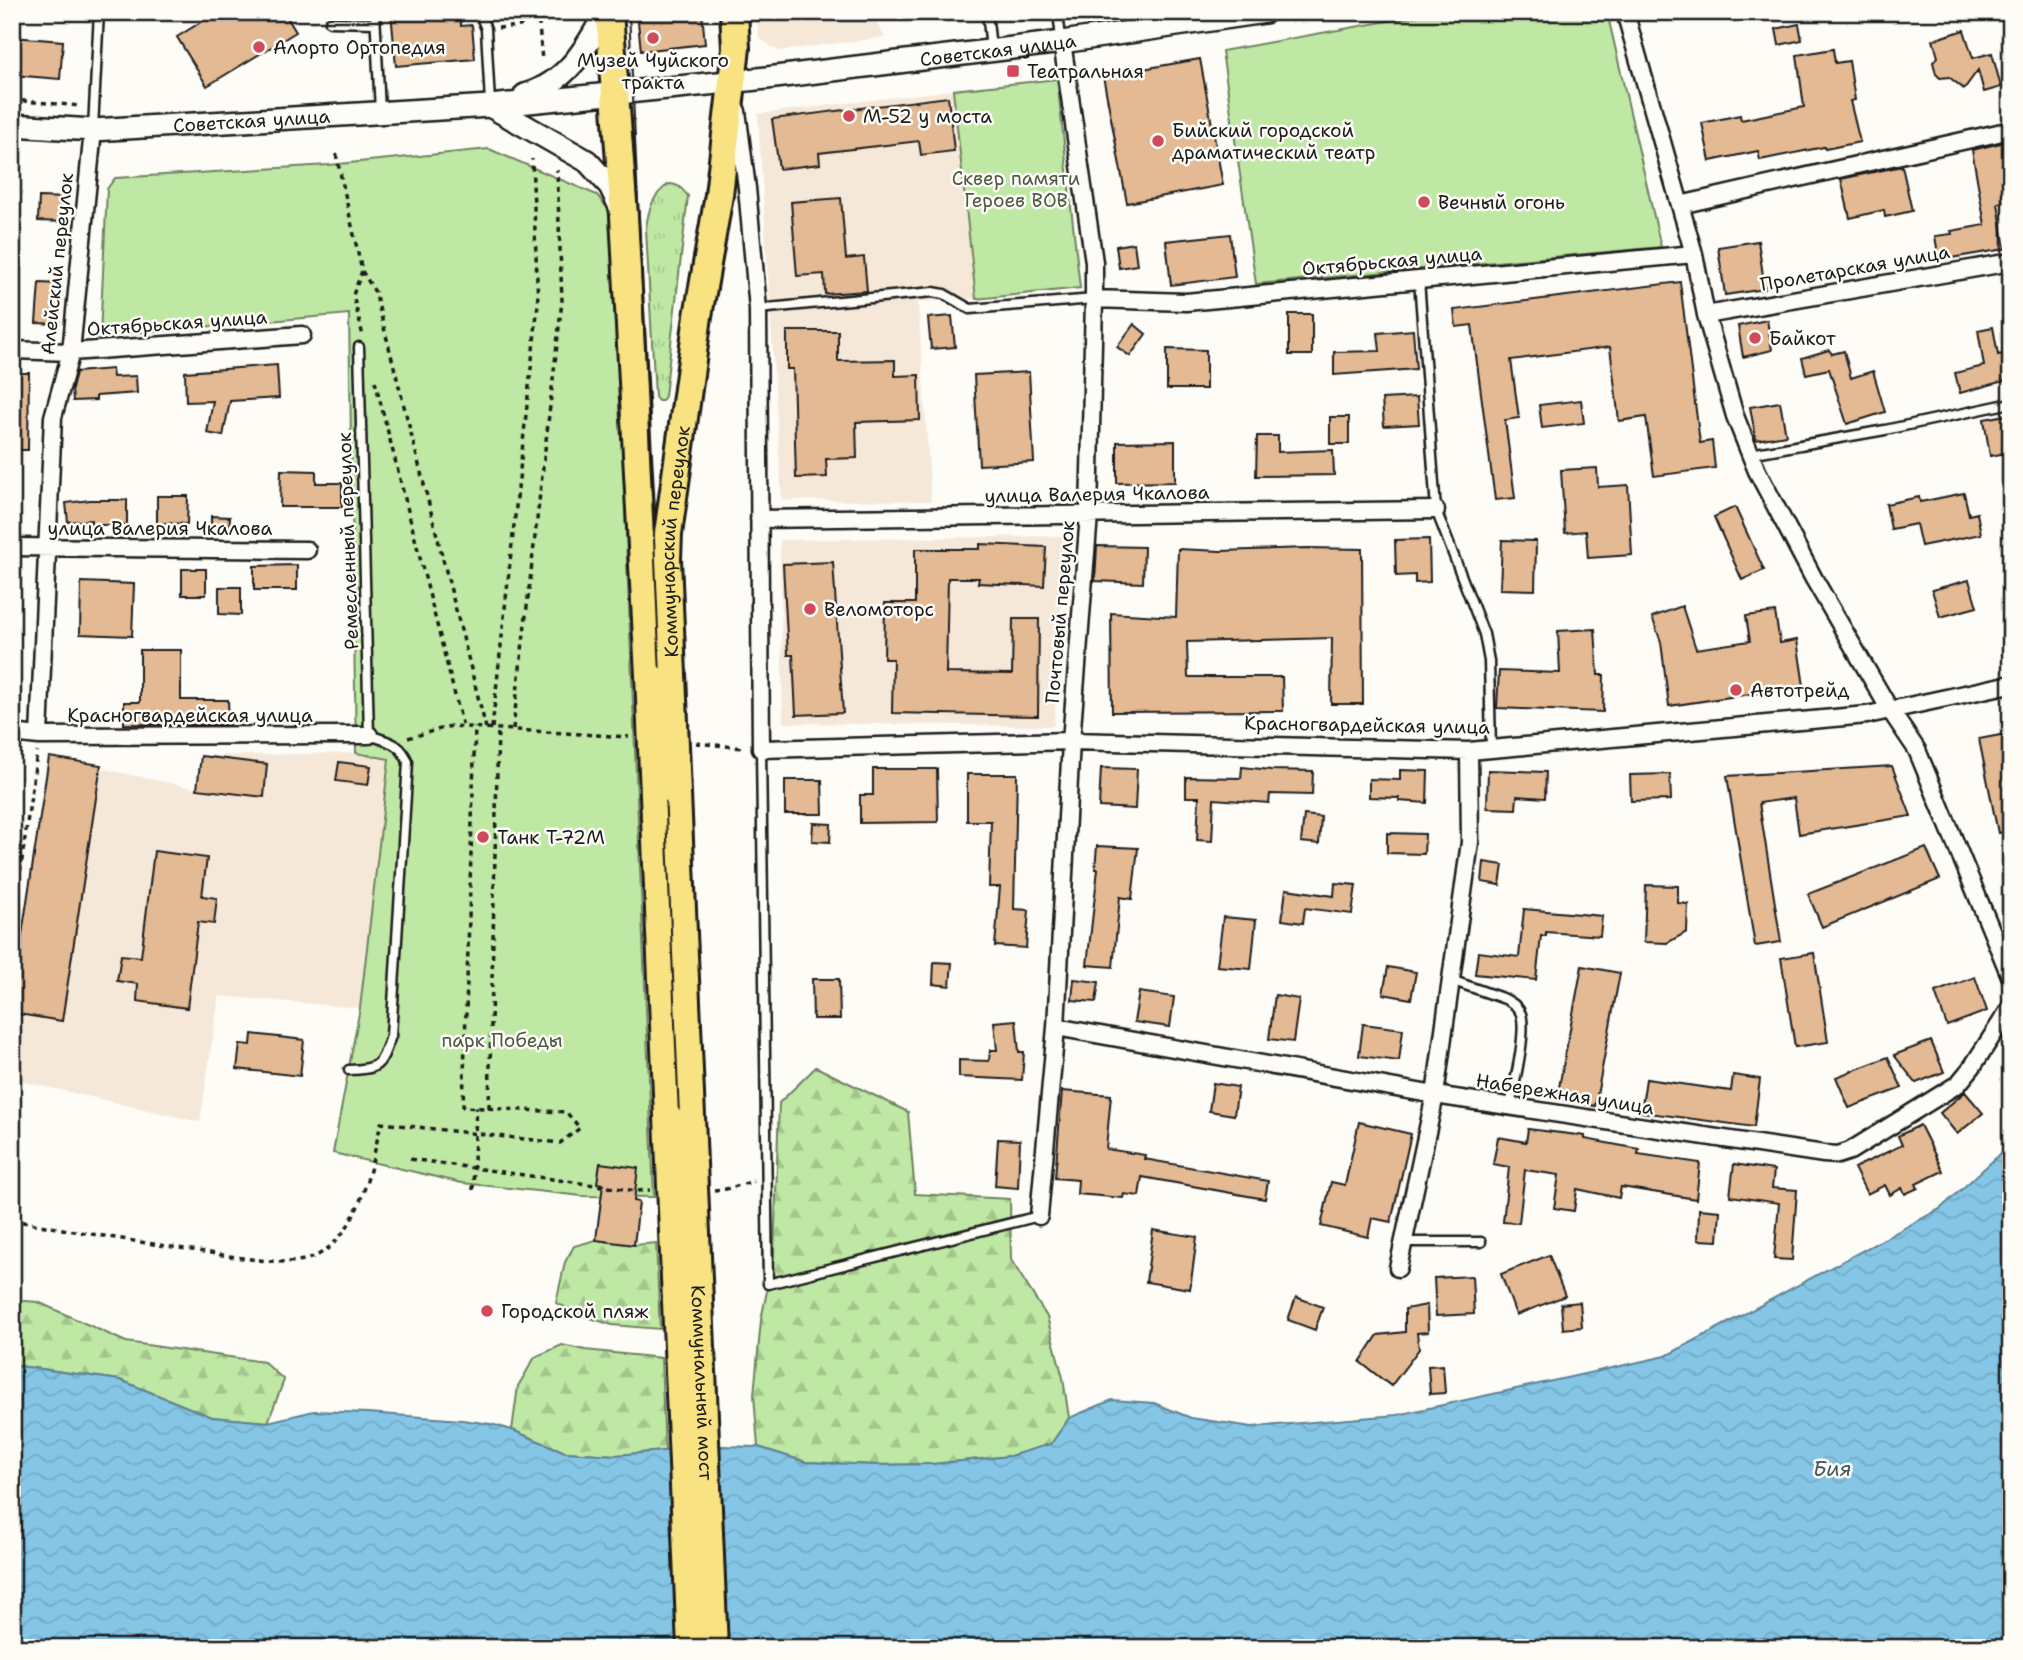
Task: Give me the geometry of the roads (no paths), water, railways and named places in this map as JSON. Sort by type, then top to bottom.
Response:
[{"type":"main road","name":"Коммунарский переулок","points":[[608,12],[660,674],[679,1117]]},
{"type":"main road","name":"Коммунарский переулок","points":[[660,674],[668,534],[698,316],[719,195],[736,48],[734,12]]},
{"type":"main road","name":"Коммунальный мост","points":[[679,1117],[691,1648]]},
{"type":"main road","name":"Коммунальный мост","points":[[679,1117],[714,1648]]},
{"type":"street","points":[[490,106],[544,89],[562,75],[594,35],[608,12]]},
{"type":"street","name":"Советская улица","points":[[12,125],[93,130],[490,106],[733,82],[991,51],[1265,12]]},
{"type":"street","points":[[1625,12],[1694,254],[1706,315],[1735,416],[1750,454],[1814,579],[1890,710],[1917,750],[2011,978]]},
{"type":"street","name":"Почтовый переулок","points":[[1039,1216],[1056,1027],[1071,741],[1089,515],[1094,299],[1094,262],[1062,42]]},
{"type":"street","points":[[733,82],[747,188],[758,309],[761,749]]},
{"type":"street","points":[[490,106],[587,161],[610,186],[624,216]]},
{"type":"street","name":"Алейский переулок","points":[[39,736],[53,417],[71,352],[93,130]]},
{"type":"street","points":[[1680,205],[2011,130]]},
{"type":"street","name":"Октябрьская улица","points":[[1094,299],[1186,302],[1694,254]]},
{"type":"street","name":"Пролетарская улица","points":[[1706,315],[2011,262]]},
{"type":"street","name":"Октябрьская улица","points":[[12,350],[71,352],[302,335]]},
{"type":"street","name":"улица Валерия Чкалова","points":[[759,519],[1436,510]]},
{"type":"street","name":"улица Валерия Чкалова","points":[[12,547],[307,550]]},
{"type":"street","name":"Красногвардейская улица","points":[[761,749],[1071,741],[1469,751],[1854,716],[2011,684]]},
{"type":"street","name":"Красногвардейская улица","points":[[12,733],[39,736],[369,735]]},
{"type":"street","points":[[1398,1268],[1435,1095],[1470,842],[1469,751]]},
{"type":"street","name":"Набережная улица","points":[[1056,1027],[1435,1095],[1838,1155],[1850,1151],[1958,1084],[2011,1007]]},
{"type":"lane","points":[[93,130],[99,12]]},
{"type":"lane","points":[[374,12],[380,113]]},
{"type":"lane","points":[[479,12],[486,29],[490,106]]},
{"type":"lane","points":[[987,12],[991,51]]},
{"type":"lane","name":"Почтовый переулок","points":[[1058,12],[1062,42]]},
{"type":"lane","points":[[330,22],[375,23]]},
{"type":"lane","points":[[1419,280],[1436,510],[1484,634],[1489,660],[1491,748]]},
{"type":"lane","points":[[758,309],[933,292],[944,294],[970,309],[1094,299]]},
{"type":"lane","name":"Ремесленный переулок","points":[[359,347],[369,735]]},
{"type":"lane","points":[[1750,454],[1885,430],[2011,403]]},
{"type":"lane","points":[[348,1070],[371,1069],[382,1060],[391,1036],[408,762],[398,745],[369,735]]},
{"type":"lane","points":[[761,749],[768,1284],[1039,1216]]},
{"type":"lane","points":[[1451,980],[1505,999],[1520,1012],[1521,1035],[1510,1106]]},
{"type":"lane","points":[[1403,1242],[1481,1242]]},
{"type":"water","name":"Бия","points":[[2011,1144],[2011,1648],[12,1648],[12,1365],[120,1380],[212,1417],[268,1422],[314,1411],[368,1413],[491,1424],[565,1452],[616,1455],[722,1446],[758,1447],[806,1462],[875,1465],[933,1464],[1010,1456],[1051,1444],[1069,1418],[1112,1400],[1154,1403],[1191,1418],[1252,1427],[1397,1415],[1666,1356],[1940,1209]]},
{"type":"tram line","points":[[629,12],[702,1648]]},
{"type":"place","name":"Музей Чуйского тракта","points":[[653,38]]},
{"type":"place","name":"Алорто Ортопедия","points":[[259,47]]},
{"type":"place","name":"Театральная","points":[[1013,71]]},
{"type":"place","name":"М-52 у моста","points":[[849,116]]},
{"type":"place","name":"Бийский городской драматический театр","points":[[1158,141]]},
{"type":"place","name":"Вечный огонь","points":[[1424,202]]},
{"type":"place","name":"Байкот","points":[[1755,338]]},
{"type":"place","name":"Веломоторс","points":[[810,609]]},
{"type":"place","name":"Автотрейд","points":[[1736,690]]},
{"type":"place","name":"Танк Т-72М","points":[[483,837]]},
{"type":"place","name":"Городской пляж","points":[[487,1311]]},
{"type":"park label","name":"Сквер памяти Героев ВОВ","points":[[1016,189]]},
{"type":"park label","name":"парк Победы","points":[[502,1040]]}]
